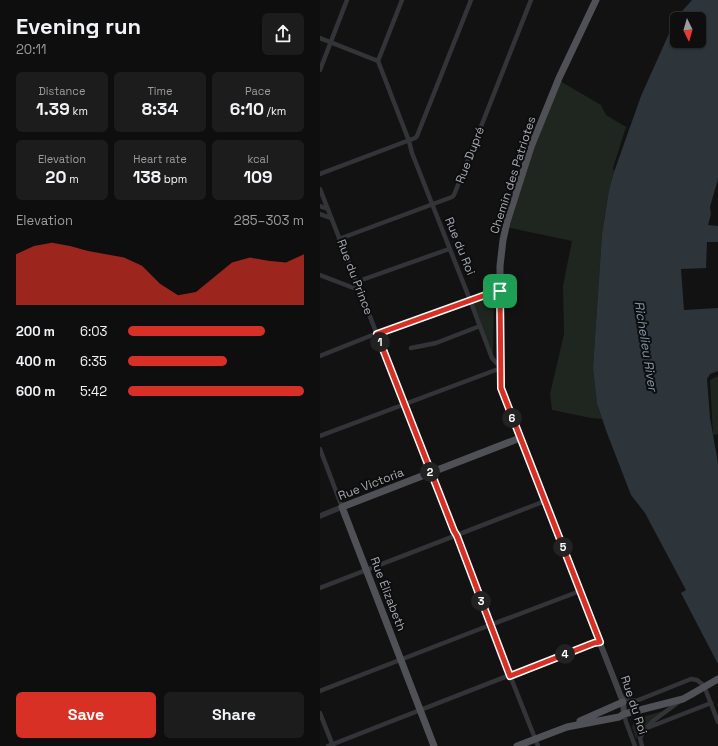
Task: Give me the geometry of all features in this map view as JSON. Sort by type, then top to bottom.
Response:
[{"type":"main road","name":"Chemin des Patriotes","points":[[501,368],[500,291],[501,250],[504,231],[531,147],[559,78],[594,1]]},
{"type":"main road","name":"Rue du Roi","points":[[501,368],[501,388],[622,699],[624,714]]},
{"type":"main road","name":"Rue Victoria","points":[[342,507],[520,438]]},
{"type":"main road","name":"Rue Élizabeth","points":[[342,507],[434,746]]},
{"type":"main road","points":[[517,746],[536,743],[567,727],[619,717],[624,714],[683,699],[718,679]]},
{"type":"main road","points":[[575,725],[622,699]]},
{"type":"street","points":[[320,70],[347,0]]},
{"type":"street","points":[[320,38],[378,61],[402,0]]},
{"type":"street","points":[[320,174],[409,141],[417,136],[471,0]]},
{"type":"street","name":"Rue Dupré","points":[[339,239],[432,205],[452,196],[456,192],[531,0]]},
{"type":"street","name":"Rue du Roi","points":[[378,61],[409,141],[412,153],[492,358],[501,368]]},
{"type":"street","name":"Rue du Prince","points":[[320,189],[457,536],[536,743]]},
{"type":"street","points":[[320,206],[328,209]]},
{"type":"street","points":[[320,214],[331,218]]},
{"type":"street","points":[[356,282],[449,249]]},
{"type":"street","points":[[320,275],[359,290]]},
{"type":"street","points":[[320,356],[470,300],[500,291]]},
{"type":"street","points":[[411,348],[436,343],[480,326]]},
{"type":"street","points":[[320,436],[501,368]]},
{"type":"street","name":"Rue Élizabeth","points":[[320,450],[342,507]]},
{"type":"street","points":[[320,588],[545,501]]},
{"type":"street","name":"Rue Victoria","points":[[320,516],[342,507]]},
{"type":"street","points":[[320,691],[580,591]]},
{"type":"street","points":[[320,713],[331,745],[594,643],[600,642]]},
{"type":"street","points":[[622,699],[636,701],[691,680],[697,680],[702,684]]},
{"type":"street","points":[[706,691],[718,722]]},
{"type":"street","name":"Rue du Roi","points":[[642,746],[640,736],[643,732],[653,721],[683,699]]},
{"type":"street","points":[[647,728],[711,703]]},
{"type":"street","name":"Rue du Roi","points":[[624,714],[635,746]]},
{"type":"shaded area","points":[[560,81],[601,105],[606,115],[626,127],[613,168],[614,172],[609,190],[602,234],[593,368],[597,404],[602,419],[552,410],[550,394],[564,334],[563,286],[572,241],[506,227],[531,147]]},
{"type":"shaded area","points":[[494,293],[493,357],[472,301]]},
{"type":"shaded area","points":[[718,376],[718,434],[713,435],[710,380]]},
{"type":"shaded area","points":[[670,709],[636,739],[632,727],[635,719]]},
{"type":"water","name":"Richelieu River","points":[[692,0],[718,0],[718,179],[710,207],[711,214],[708,225],[718,226],[718,242],[707,242],[706,268],[681,269],[684,310],[718,308],[718,371],[710,374],[707,379],[710,418],[718,463],[718,664],[681,593],[686,590],[645,513],[631,495],[597,404],[593,368],[602,234],[609,190],[614,172],[641,96],[670,31],[670,48],[706,48],[706,12],[681,12]]},
{"type":"route","points":[[500,291],[501,388],[600,642],[510,676],[457,536],[377,334],[500,291]]}]
